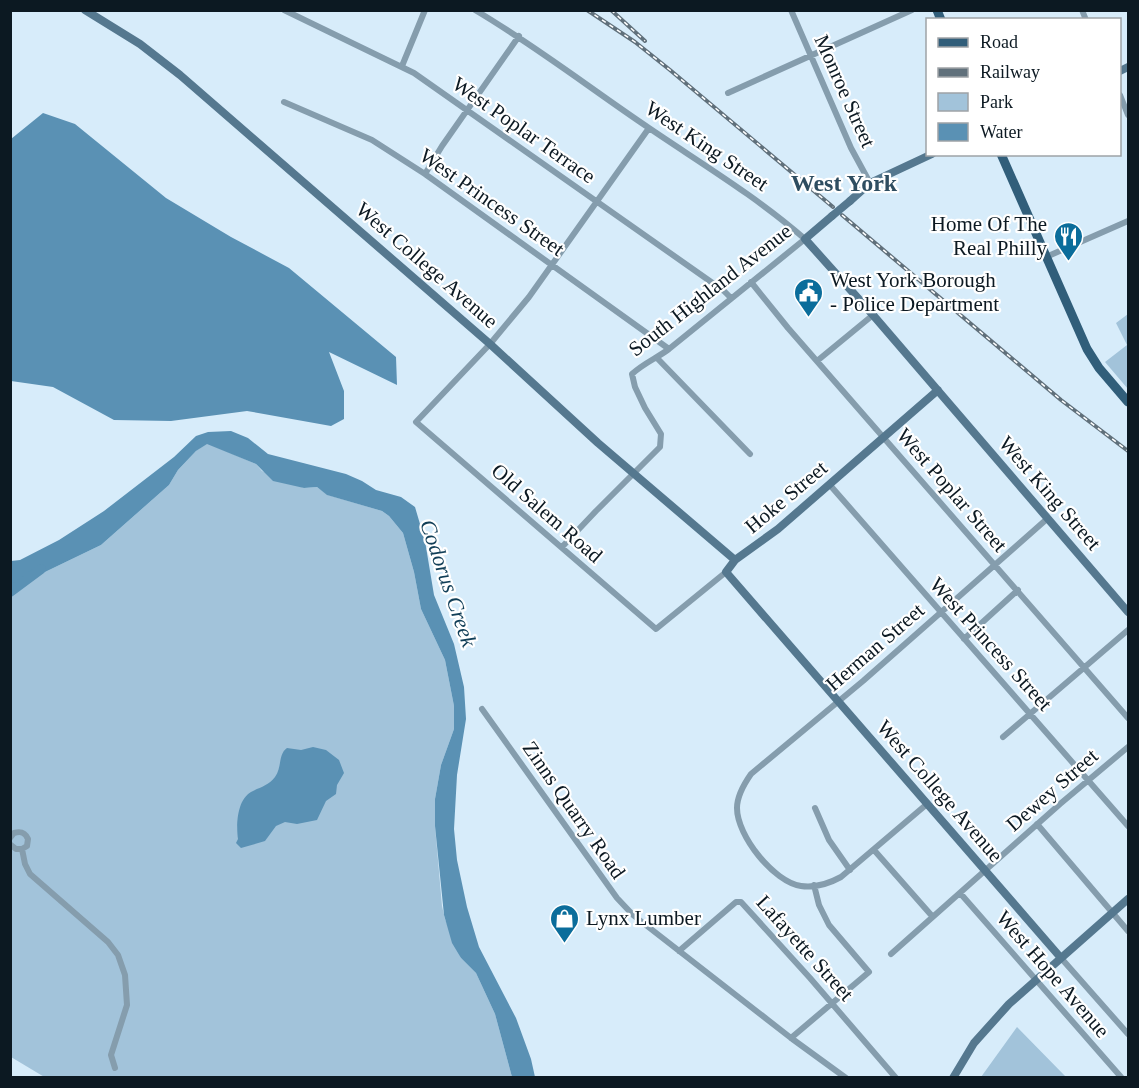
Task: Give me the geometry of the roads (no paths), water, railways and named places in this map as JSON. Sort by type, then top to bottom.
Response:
[{"type":"main road","points":[[1002,156],[1091,357],[1128,402]]},
{"type":"street","name":"West College Avenue","points":[[85,10],[140,44],[180,75],[490,344],[598,443],[735,560]]},
{"type":"street","name":"West Poplar Terrace","points":[[284,10],[402,66],[731,298]]},
{"type":"street","points":[[402,66],[425,10]]},
{"type":"street","name":"West King Street","points":[[476,10],[519,36],[776,215],[805,239],[1128,612]]},
{"type":"street","name":"Monroe Street","points":[[791,10],[851,148],[870,183]]},
{"type":"street","points":[[728,93],[912,10]]},
{"type":"street","points":[[425,174],[519,36]]},
{"type":"street","points":[[1121,99],[1128,115]]},
{"type":"street","name":"West Princess Street","points":[[284,102],[372,140],[425,174],[669,349]]},
{"type":"street","points":[[490,344],[553,266],[649,128]]},
{"type":"street","name":"South Highland Avenue","points":[[562,547],[660,447],[661,434],[645,408],[635,387],[632,374],[644,363],[657,358],[669,349],[870,183],[928,156]]},
{"type":"street","points":[[1046,257],[1128,221]]},
{"type":"street","name":"West Poplar Street","points":[[751,282],[1128,718]]},
{"type":"street","points":[[817,361],[873,315]]},
{"type":"street","name":"Old Salem Road","points":[[490,344],[416,422],[656,629]]},
{"type":"street","points":[[657,358],[750,454]]},
{"type":"street","name":"Hoke Street","points":[[656,629],[726,572],[735,560],[778,529],[938,390]]},
{"type":"street","name":"West Princess Street","points":[[829,484],[1128,826]]},
{"type":"street","name":"Herman Street","points":[[814,885],[801,886],[772,870],[744,834],[737,808],[744,785],[751,774],[838,702],[1048,518]]},
{"type":"street","name":"West College Avenue","points":[[726,572],[1128,1034]]},
{"type":"street","points":[[964,639],[1018,590]]},
{"type":"street","points":[[1003,737],[1128,630]]},
{"type":"street","name":"Zinns Quarry Road","points":[[482,709],[617,898],[633,915],[791,1038],[846,1077]]},
{"type":"street","name":"Dewey Street","points":[[891,954],[985,869],[1128,747]]},
{"type":"street","points":[[791,1038],[869,972],[829,925],[819,905],[814,885],[832,882],[850,870],[927,804]]},
{"type":"street","points":[[815,808],[830,840],[850,870]]},
{"type":"street","points":[[1037,824],[1128,931]]},
{"type":"street","points":[[20,831],[26,834],[27,846],[16,849],[11,845],[10,839],[14,833],[20,831]]},
{"type":"street","points":[[22,849],[30,874],[108,942],[118,955],[125,975],[127,1005],[111,1054],[115,1068]]},
{"type":"street","points":[[874,850],[932,916]]},
{"type":"street","name":"West Hope Avenue","points":[[960,892],[1121,1077]]},
{"type":"street","points":[[953,1077],[974,1043],[991,1023],[1036,979],[1128,899]]},
{"type":"street","name":"Lafayette Street","points":[[679,951],[736,902],[741,902],[896,1077]]},
{"type":"street","points":[[1121,1077],[1128,1070]]},
{"type":"water","points":[[43,113],[75,124],[166,198],[289,268],[396,357],[397,385],[329,352],[344,391],[344,419],[331,426],[247,411],[171,421],[114,420],[53,387],[11,381],[11,139]]},
{"type":"water","points":[[231,431],[248,438],[268,454],[346,474],[376,490],[401,497],[415,507],[425,541],[434,595],[454,644],[464,687],[466,719],[457,775],[454,829],[457,860],[467,907],[479,947],[516,1018],[535,1077],[512,1077],[495,1014],[476,973],[461,958],[452,943],[444,915],[435,826],[435,799],[441,765],[454,729],[454,706],[445,660],[421,609],[403,533],[389,516],[382,511],[327,495],[317,487],[304,488],[273,481],[256,464],[207,444],[196,451],[178,470],[169,485],[101,545],[45,572],[21,579],[11,587],[11,561],[20,560],[59,540],[104,511],[174,457],[196,436],[208,432]]},
{"type":"water","points":[[313,747],[326,750],[339,760],[344,773],[337,785],[336,794],[326,801],[317,820],[297,824],[285,822],[276,826],[265,841],[241,848],[236,843],[240,807],[246,796],[275,777],[282,754],[287,748],[301,750]]},
{"type":"waterway","name":"Codorus Creek","points":[[10,592],[41,569]]},
{"type":"railway","points":[[587,10],[635,42],[670,70],[833,207]]},
{"type":"railway","points":[[611,10],[645,41]]},
{"type":"railway","points":[[842,215],[1061,400],[1128,451]]},
{"type":"place","name":"Home Of The Real Philly","points":[[1068,262]]},
{"type":"place","name":"West York Borough - Police Department","points":[[809,318]]},
{"type":"place","name":"Lynx Lumber","points":[[565,944]]},
{"type":"district","name":"West York","points":[[844,183]]}]
